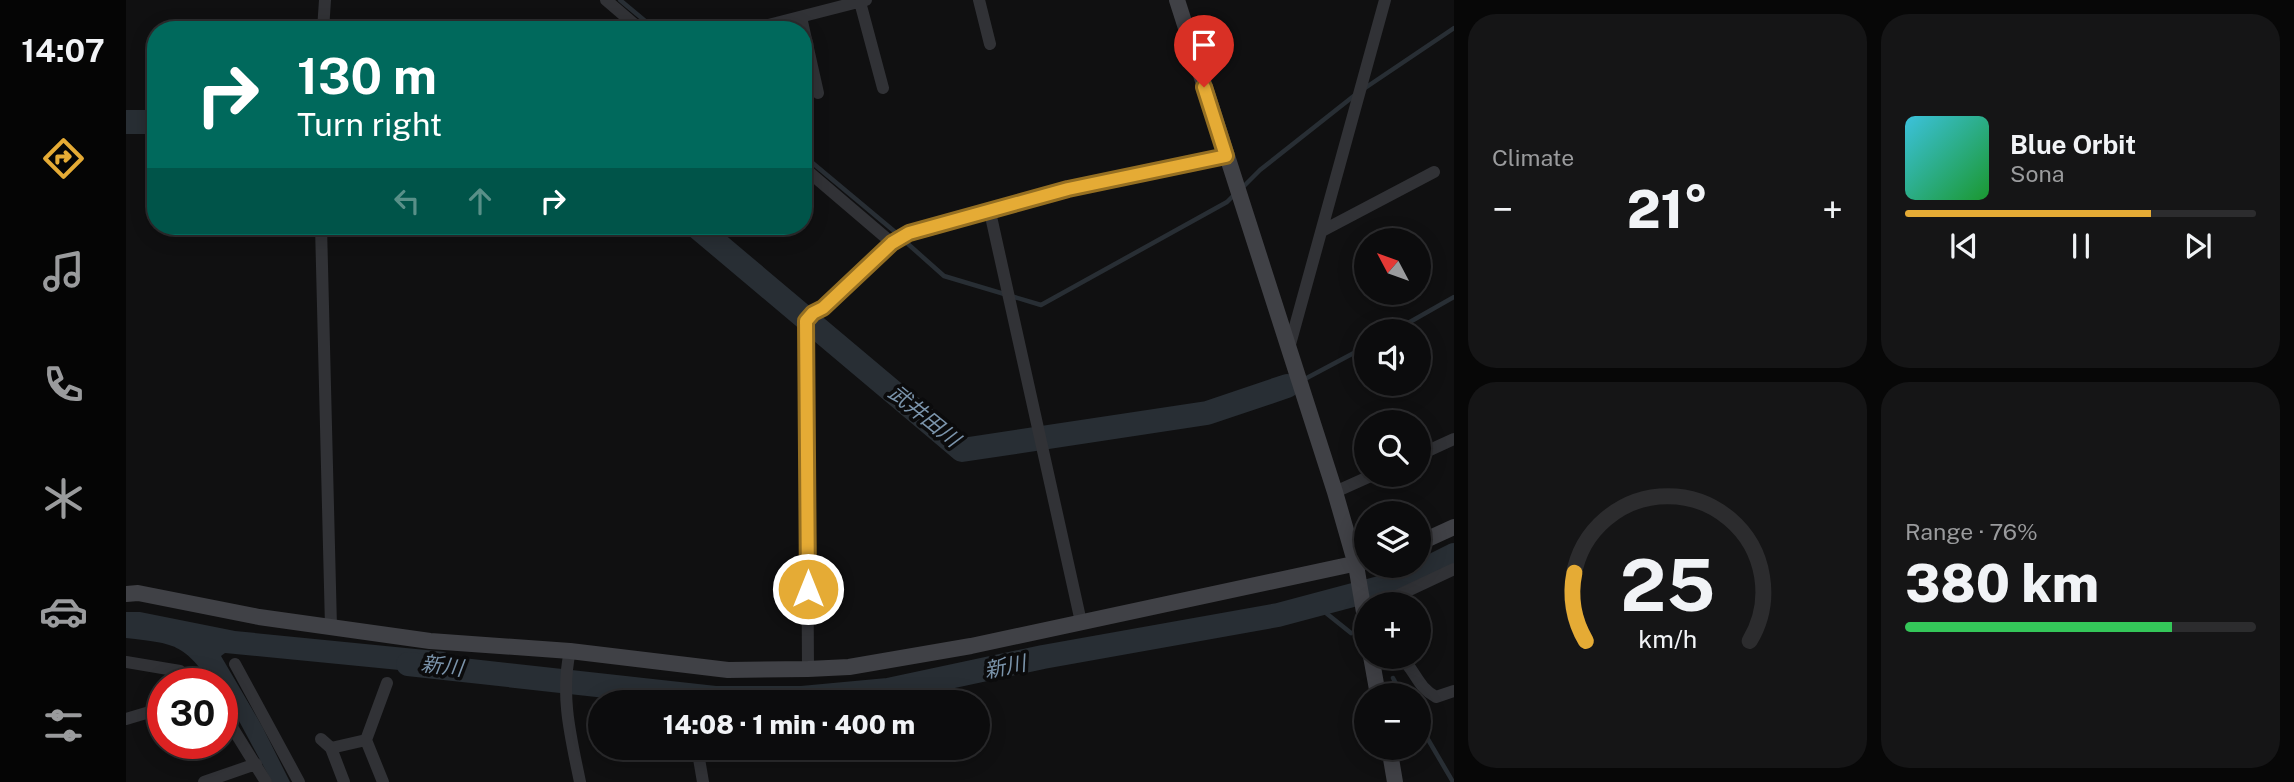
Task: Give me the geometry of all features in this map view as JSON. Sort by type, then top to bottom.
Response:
[{"type":"street","points":[[324,21],[325,0]]},
{"type":"street","points":[[606,0],[630,21]]},
{"type":"street","points":[[979,0],[990,44]]},
{"type":"street","points":[[1177,0],[1289,352],[1354,544]]},
{"type":"street","points":[[1289,352],[1385,0]]},
{"type":"street","points":[[782,21],[863,1],[883,89]]},
{"type":"street","points":[[801,16],[802,21]]},
{"type":"street","points":[[812,66],[818,93]]},
{"type":"street","points":[[808,669],[809,317],[823,308],[892,243],[909,233],[1068,189],[1226,156]]},
{"type":"street","points":[[1322,231],[1434,172]]},
{"type":"street","points":[[812,175],[892,243]]},
{"type":"street","points":[[990,212],[1081,622]]},
{"type":"street","points":[[321,235],[331,627]]},
{"type":"street","points":[[1431,450],[1454,439]]},
{"type":"street","points":[[1335,492],[1354,483]]},
{"type":"street","points":[[1431,538],[1454,527]]},
{"type":"street","points":[[126,594],[138,593],[259,617],[430,641],[570,651],[728,670],[808,669],[862,665],[971,646],[1354,564]]},
{"type":"street","points":[[1405,592],[1454,569]]},
{"type":"street","points":[[570,651],[565,693],[580,782]]},
{"type":"street","points":[[126,662],[162,668]]},
{"type":"street","points":[[234,664],[299,782]]},
{"type":"street","points":[[1413,669],[1424,691],[1436,697],[1454,691]]},
{"type":"street","points":[[383,782],[366,740],[387,683]]},
{"type":"street","points":[[126,719],[147,713]]},
{"type":"street","points":[[238,735],[265,782]]},
{"type":"street","points":[[344,782],[326,743],[366,740]]},
{"type":"street","points":[[699,760],[703,782]]},
{"type":"street","points":[[1392,760],[1395,782]]},
{"type":"street","points":[[204,782],[256,764]]},
{"type":"water","points":[[126,612],[140,612],[235,631],[446,652],[440,674],[225,653],[221,656],[228,668],[200,668],[185,653],[168,644],[126,638]]},
{"type":"water","points":[[238,685],[290,782],[272,782],[238,719]]},
{"type":"waterway","points":[[620,0],[645,21]]},
{"type":"waterway","points":[[1365,88],[1454,28]]},
{"type":"waterway","points":[[1243,187],[1260,170],[1355,95]]},
{"type":"waterway","name":"武井田川","points":[[126,122],[147,122]]},
{"type":"waterway","points":[[812,163],[894,231]]},
{"type":"waterway","points":[[908,244],[944,276],[1041,305],[1227,202],[1236,193]]},
{"type":"waterway","name":"武井田川","points":[[707,235],[962,450],[1207,413],[1287,386]]},
{"type":"waterway","points":[[1415,319],[1454,297]]},
{"type":"waterway","points":[[1303,380],[1354,353]]},
{"type":"waterway","name":"新川","points":[[408,664],[715,698],[802,698],[888,690],[1043,657],[1278,615],[1398,583],[1454,555]]},
{"type":"waterway","points":[[1316,605],[1351,633]]},
{"type":"waterway","points":[[1393,678],[1396,683]]},
{"type":"waterway","points":[[1431,744],[1453,782]]},
{"type":"route","points":[[808,589],[806,321],[892,243],[909,233],[1068,189],[1226,156],[1204,87]]}]
